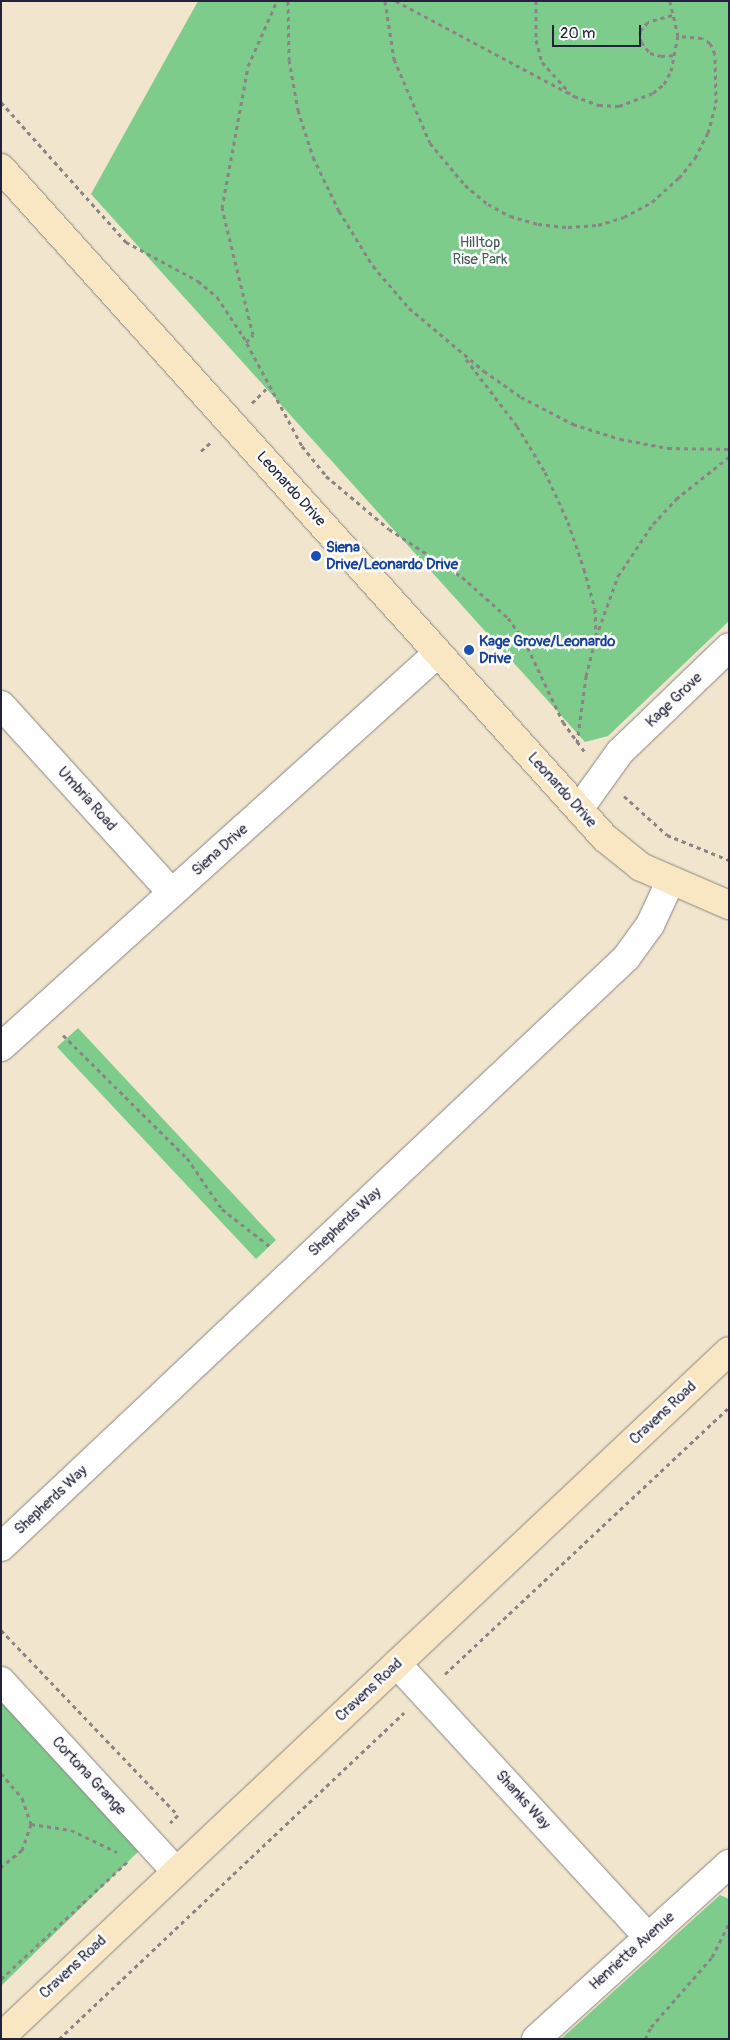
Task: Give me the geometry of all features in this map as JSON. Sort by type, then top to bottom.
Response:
[{"type":"street","name":"Leonardo Drive","points":[[1,168],[571,800],[623,855],[670,882],[729,906]]},
{"type":"street","name":"Kage Grove","points":[[571,800],[729,647]]},
{"type":"street","name":"Siena Drive","points":[[1,1047],[438,653]]},
{"type":"street","name":"Umbria Road","points":[[1,705],[172,893]]},
{"type":"street","name":"Shepherds Way","points":[[1,1547],[626,958],[650,925],[670,882]]},
{"type":"street","name":"Cravens Road","points":[[3,2033],[729,1351]]},
{"type":"street","name":"Shanks Way","points":[[397,1664],[648,1937]]},
{"type":"street","name":"Cortona Grange","points":[[1,1681],[176,1871]]},
{"type":"street","name":"Henrietta Avenue","points":[[536,2039],[729,1864]]},
{"type":"path","points":[[246,342],[253,335],[222,208],[248,66],[277,1]]},
{"type":"path","points":[[288,1],[289,60],[298,110],[313,157],[339,211],[385,280],[409,308],[460,353],[522,398],[573,424],[620,440],[668,448],[729,449]]},
{"type":"path","points":[[385,1],[394,59],[430,143],[465,185],[488,204],[510,216],[538,224],[568,227],[598,225],[624,217],[652,202],[679,178],[695,158],[708,133],[716,103],[714,54],[710,43],[702,38],[678,36]]},
{"type":"path","points":[[396,1],[574,96],[599,105],[619,106],[639,101],[664,84],[676,55],[678,36],[670,1]]},
{"type":"path","points":[[536,1],[536,40],[542,62],[553,77],[574,96]]},
{"type":"path","points":[[672,15],[648,22],[640,31],[641,42],[650,53],[661,56],[676,55]]},
{"type":"path","points":[[1,102],[126,242],[198,281],[217,297],[246,342],[302,446],[326,476],[389,529],[462,577],[508,618],[524,640],[563,722],[577,743],[607,764],[659,829],[729,860]]},
{"type":"path","points":[[460,353],[517,426],[545,472],[568,522],[584,569],[594,610],[596,637]]},
{"type":"path","points":[[577,743],[586,676],[596,637],[618,576],[653,524],[701,476],[729,457]]},
{"type":"path","points":[[63,1035],[187,1158],[222,1209],[272,1248]]},
{"type":"path","points":[[59,2039],[729,1406]]},
{"type":"path","points":[[1,1630],[178,1815],[1,1979]]},
{"type":"path","points":[[1,1773],[22,1798],[31,1824],[22,1850],[1,1867]]},
{"type":"path","points":[[31,1824],[71,1830],[99,1841],[127,1862]]},
{"type":"path","points":[[645,2039],[651,2028],[712,1957],[729,1923]]},
{"type":"green space","name":"Hilltop Rise Park","points":[[198,1],[729,1],[729,621],[608,736],[585,742],[91,194]]},
{"type":"green space","points":[[78,1028],[276,1240],[256,1259],[57,1047]]},
{"type":"green space","points":[[1,1695],[144,1846],[1,1986]]},
{"type":"green space","points":[[720,1895],[729,1899],[729,2039],[561,2039]]},
{"type":"place","name":"Siena Drive/Leonardo Drive","points":[[316,556]]},
{"type":"place","name":"Kage Grove/Leonardo Drive","points":[[469,650]]}]
